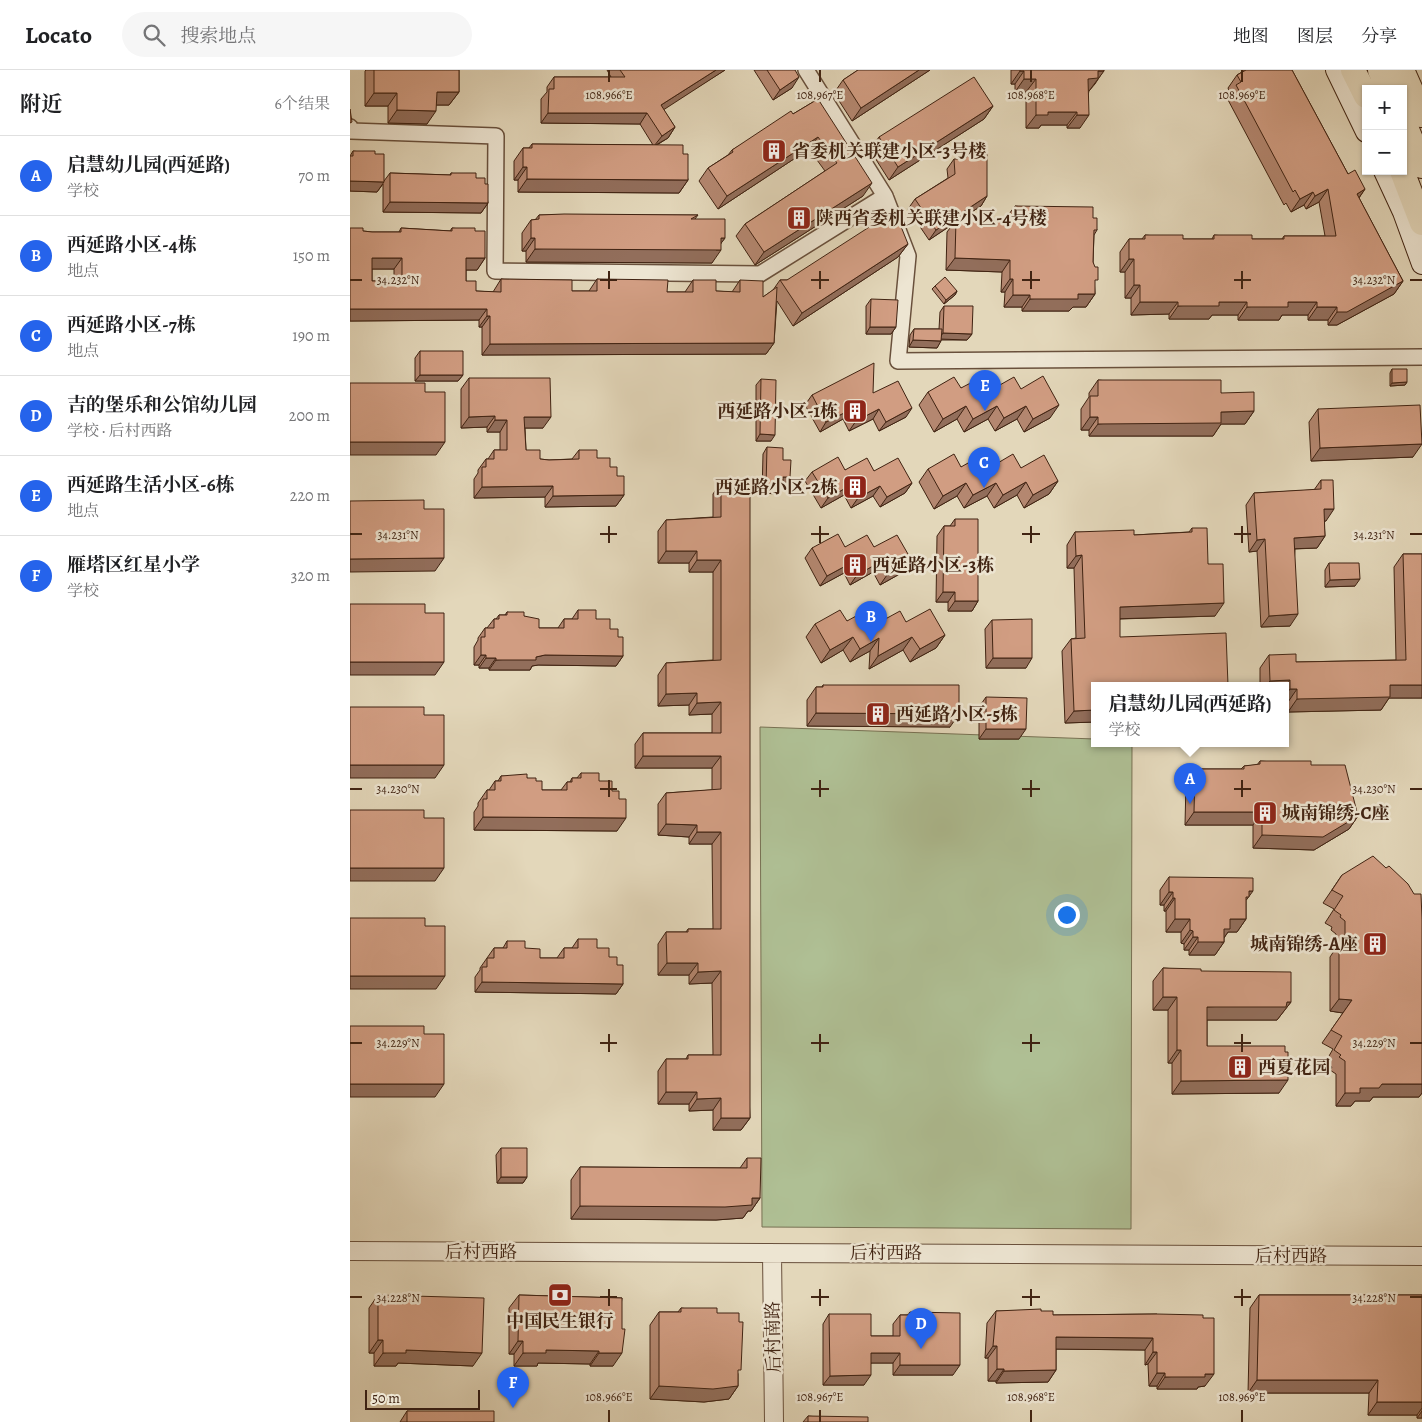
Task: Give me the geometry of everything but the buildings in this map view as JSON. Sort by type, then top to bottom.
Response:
[{"type":"highway","points":[[1353,70],[1362,88]]},
{"type":"highway","points":[[1380,70],[1387,85]]},
{"type":"highway","points":[[1402,70],[1422,115]]},
{"type":"highway","points":[[1407,130],[1422,166]]},
{"type":"highway","points":[[1404,175],[1422,223]]},
{"type":"main road","points":[[1336,70],[1365,130]]},
{"type":"main road","points":[[1386,175],[1403,212],[1422,264]]},
{"type":"street","points":[[806,70],[885,196],[908,256],[898,360],[1422,357]]},
{"type":"street","points":[[350,127],[351,131],[496,136],[495,271],[760,274],[885,196]]},
{"type":"street","name":"后村西路","points":[[350,1251],[1422,1256]]},
{"type":"street","name":"后村南路","points":[[772,1253],[774,1422]]},
{"type":"green space","points":[[760,727],[1091,739],[1091,747],[1132,747],[1131,1229],[762,1227]]},
{"type":"place","name":"省委机关联建小区-3号楼","points":[[774,151]]},
{"type":"place","name":"陕西省委机关联建小区-4号楼","points":[[799,218]]},
{"type":"place","name":"西延路小区-1栋","points":[[855,411]]},
{"type":"place","name":"西延路生活小区-6栋","points":[[985,411]]},
{"type":"place","name":"西延路小区-2栋","points":[[855,487]]},
{"type":"place","name":"西延路小区-7栋","points":[[984,488]]},
{"type":"place","name":"西延路小区-3栋","points":[[855,565]]},
{"type":"place","name":"西延路小区-4栋","points":[[871,642]]},
{"type":"place","name":"西延路小区-5栋","points":[[878,714]]},
{"type":"place","name":"启慧幼儿园(西延路)","points":[[1190,804]]},
{"type":"place","name":"城南锦绣-C座","points":[[1265,813]]},
{"type":"place","name":"城南锦绣-A座","points":[[1375,944]]},
{"type":"place","name":"西夏花园","points":[[1240,1067]]},
{"type":"place","name":"中国民生银行","points":[[560,1295]]},
{"type":"place","name":"吉的堡乐和公馆幼儿园","points":[[921,1349]]},
{"type":"place","name":"雁塔区红星小学","points":[[513,1408]]}]
